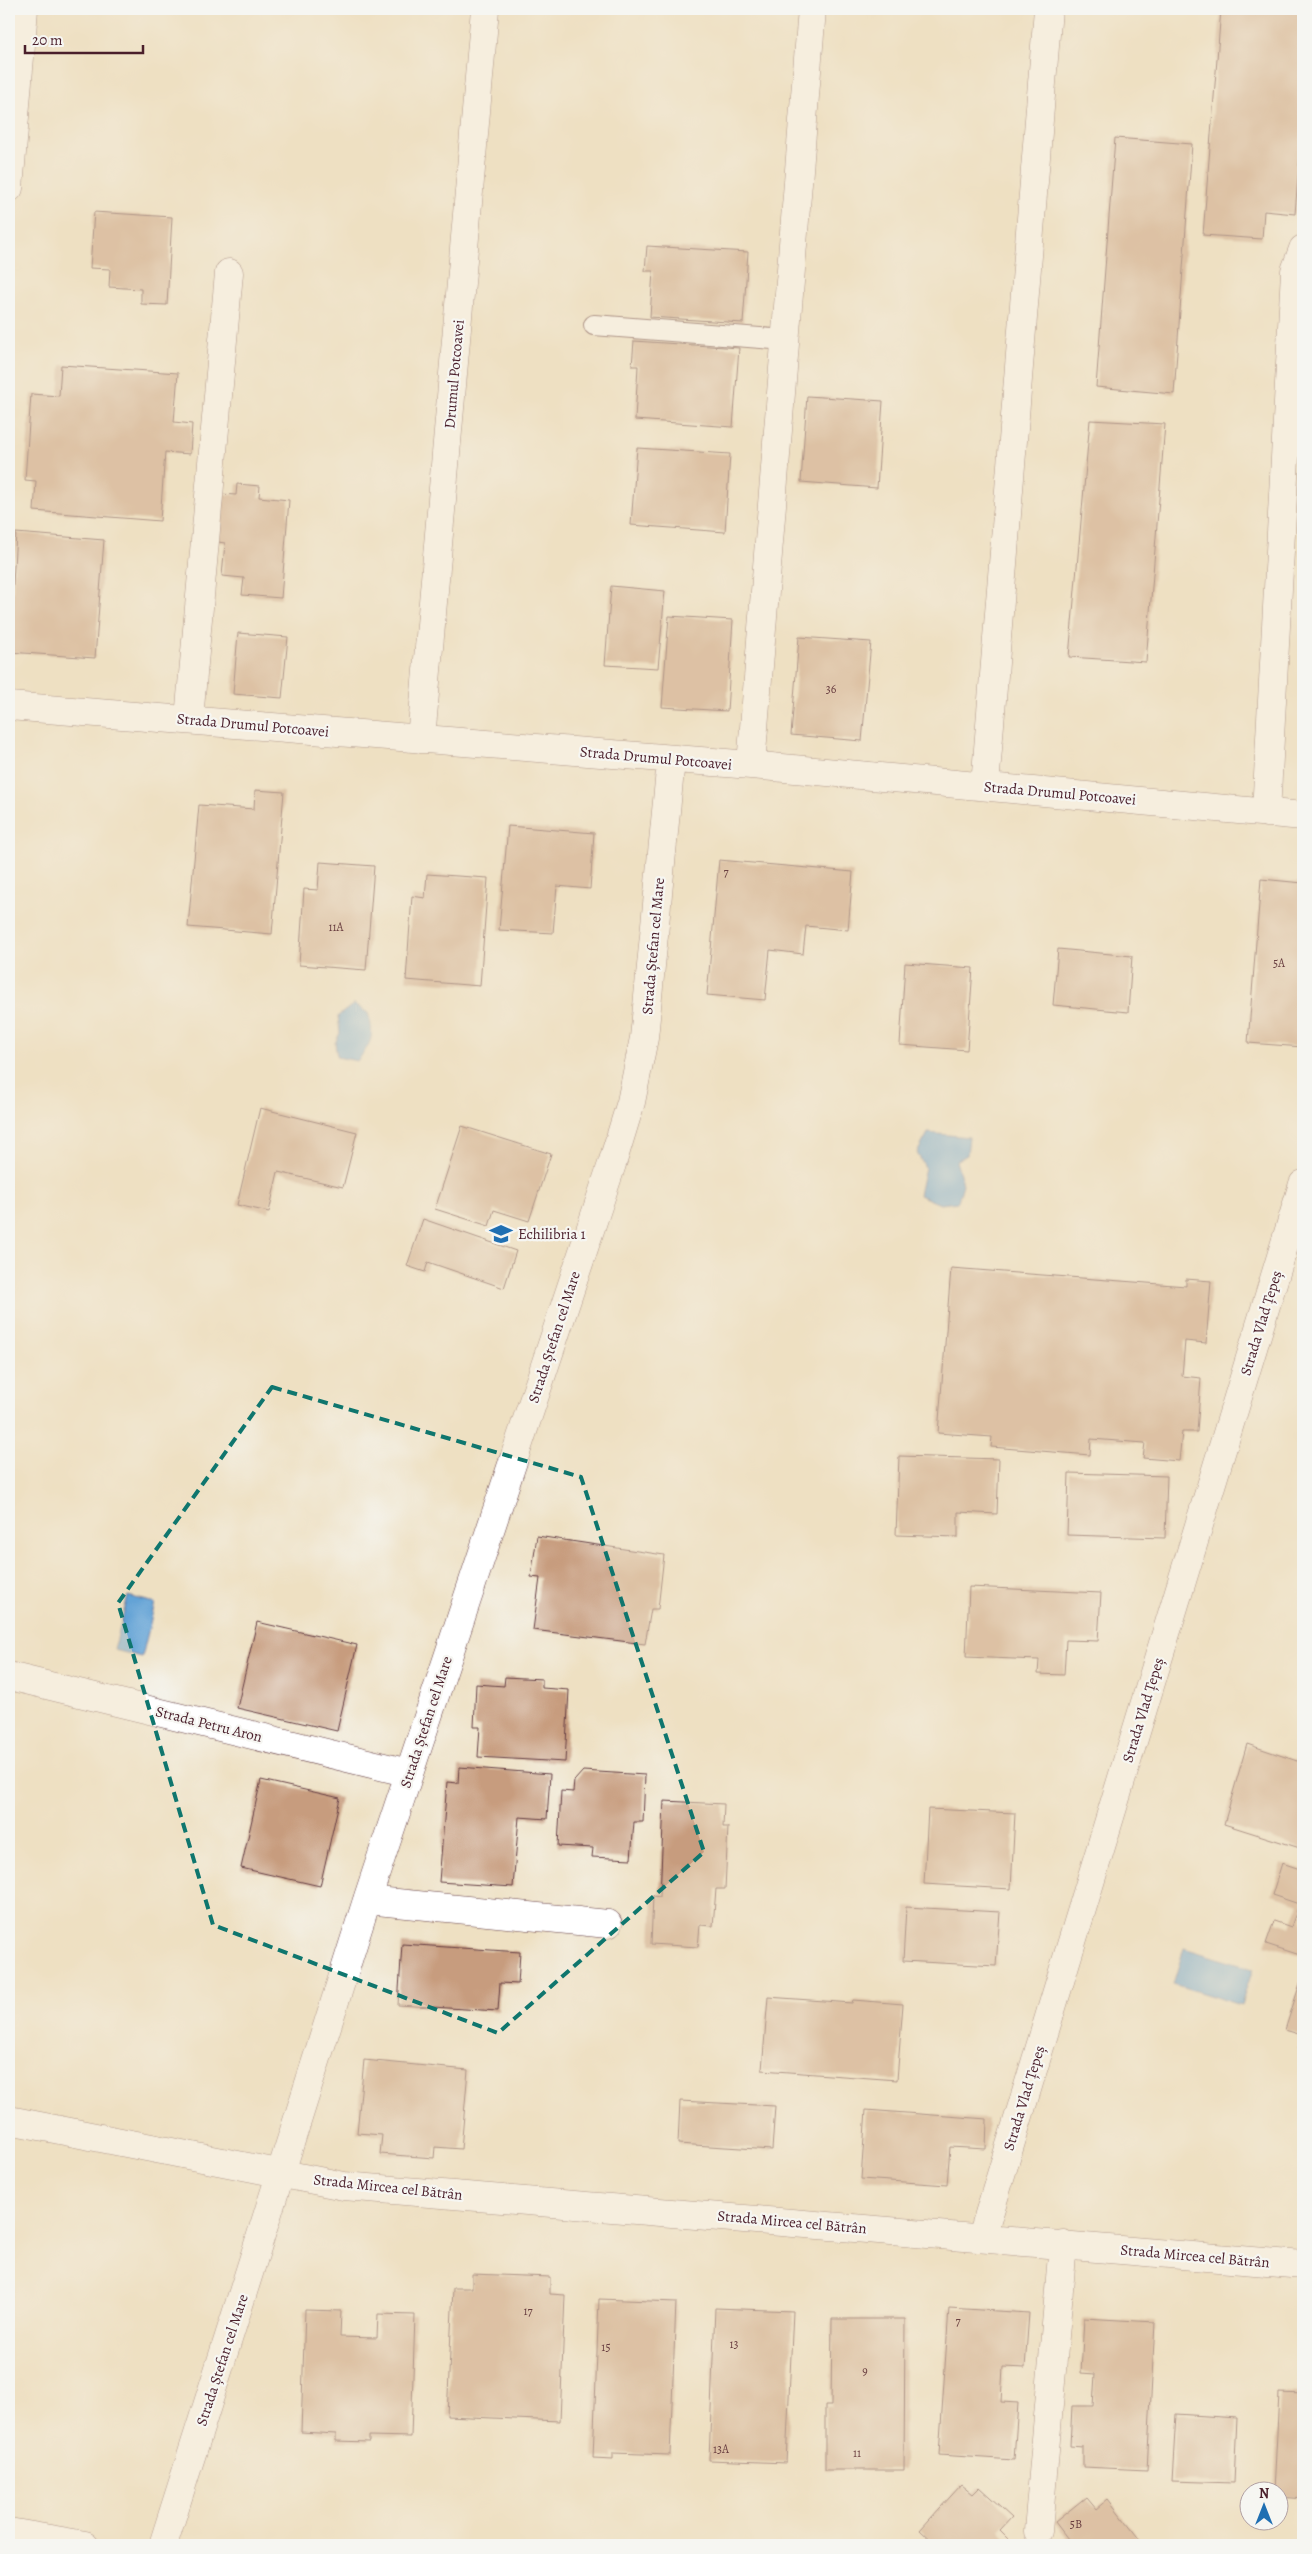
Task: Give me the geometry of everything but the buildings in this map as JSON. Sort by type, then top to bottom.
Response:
[{"type":"street","points":[[9,188],[24,9]]},
{"type":"street","name":"Drumul Potcoavei","points":[[421,739],[485,9]]},
{"type":"street","points":[[751,766],[812,9]]},
{"type":"street","points":[[985,786],[1048,9]]},
{"type":"street","points":[[1266,813],[1295,271],[1303,249]]},
{"type":"street","points":[[189,719],[229,273]]},
{"type":"street","name":"Strada Drumul Potcoavei","points":[[9,706],[189,719],[751,766],[1303,816]]},
{"type":"street","name":"Strada Ștefan cel Mare","points":[[162,2545],[367,1900],[612,1164],[630,1102],[644,1038],[671,760]]},
{"type":"street","name":"Strada Vlad Țepeș","points":[[982,2237],[1303,1184]]},
{"type":"street","name":"Strada Petru Aron","points":[[9,1676],[409,1773]]},
{"type":"street","points":[[367,1900],[608,1924]]},
{"type":"street","points":[[9,2120],[281,2174]]},
{"type":"street","name":"Strada Mircea cel Bătrân","points":[[281,2174],[344,2186],[982,2237],[1303,2265]]},
{"type":"street","points":[[1038,2531],[1063,2244]]},
{"type":"street","points":[[9,2532],[85,2545]]},
{"type":"lane","points":[[594,325],[786,340]]},
{"type":"highlighted area","points":[[272,1387],[581,1477],[704,1852],[498,2033],[213,1925],[118,1603]]},
{"type":"water","points":[[354,1004],[368,1013],[372,1034],[369,1044],[357,1061],[337,1057],[335,1043],[340,1033],[338,1016]]},
{"type":"water","points":[[928,1133],[969,1137],[967,1155],[956,1161],[963,1184],[958,1202],[940,1204],[919,1195],[925,1167],[917,1153]]},
{"type":"water","points":[[128,1596],[155,1603],[142,1657],[114,1650]]},
{"type":"water","points":[[1184,1948],[1253,1969],[1241,2005],[1173,1984]]},
{"type":"place","name":"Echilibria 1","points":[[501,1234]]}]
